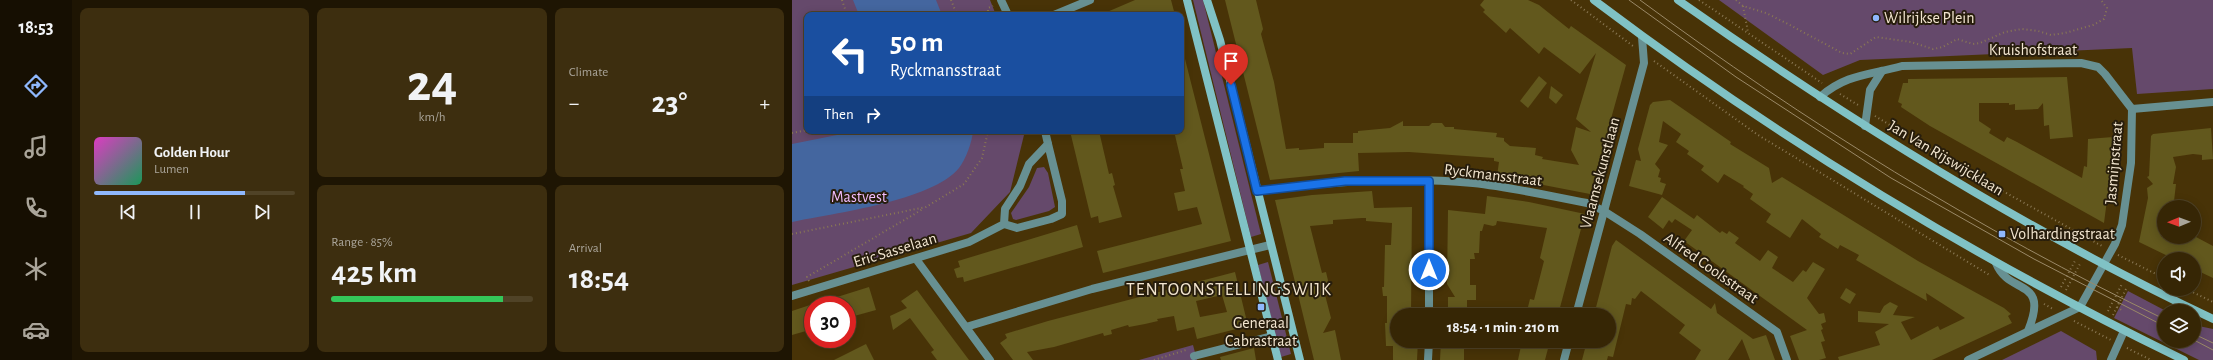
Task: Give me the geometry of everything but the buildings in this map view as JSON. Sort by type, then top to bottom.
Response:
[{"type":"main road","points":[[1186,0],[1278,360]]},
{"type":"main road","points":[[1207,0],[1220,40],[1270,245],[1300,360]]},
{"type":"main road","points":[[1594,0],[1642,38],[1808,150],[1996,263],[2106,322],[2184,360]]},
{"type":"main road","name":"Jan Van Rijswijcklaan","points":[[1678,0],[1820,98],[1921,161],[2082,253],[2213,319]]},
{"type":"street","points":[[1002,0],[1007,12]]},
{"type":"street","points":[[1061,12],[1090,0]]},
{"type":"street","name":"Vlaamsekunstlaan","points":[[1578,308],[1644,63],[1642,38]]},
{"type":"street","name":"Kruishofstraat","points":[[1820,98],[1830,88],[1866,72],[1882,71],[1902,66],[2081,63],[2098,68],[2105,74],[2132,109]]},
{"type":"street","points":[[1865,126],[1866,110],[1870,90],[1882,71]]},
{"type":"street","points":[[2132,109],[2213,102]]},
{"type":"street","name":"Jasmijnstraat","points":[[2080,307],[2111,251],[2122,225],[2129,184],[2133,141],[2132,109]]},
{"type":"street","points":[[1046,134],[1062,201],[1062,214],[1051,219],[1017,228],[1004,224],[1005,208],[1020,186],[1029,164],[1048,144]]},
{"type":"street","name":"Ryckmansstraat","points":[[1257,191],[1345,181],[1429,181],[1473,183],[1587,203],[1604,211]]},
{"type":"street","points":[[1429,181],[1429,308]]},
{"type":"street","name":"Alfred Coolsstraat","points":[[1604,211],[1777,332],[1787,360]]},
{"type":"street","name":"Eric Sasselaan","points":[[792,296],[969,242],[1004,224]]},
{"type":"street","points":[[966,327],[1092,289],[1270,245]]},
{"type":"street","points":[[916,259],[990,360]]},
{"type":"street","points":[[1996,263],[2000,274],[2030,293],[2035,309],[2028,331]]},
{"type":"street","points":[[1968,360],[2080,307]]},
{"type":"street","points":[[2111,360],[2124,331]]},
{"type":"street","points":[[1194,356],[1272,336]]},
{"type":"street","points":[[1428,360],[1429,348]]},
{"type":"street","points":[[1564,360],[1567,348]]},
{"type":"path","points":[[842,0],[846,12]]},
{"type":"path","points":[[951,0],[956,12]]},
{"type":"path","points":[[1699,0],[1830,88],[1961,168],[2092,241],[2072,267],[2060,296],[2050,308],[2035,309]]},
{"type":"path","points":[[1736,0],[1743,6],[1766,13],[1842,53],[1850,54],[1876,37],[1911,42],[1933,49],[1943,47],[1957,39],[1972,44],[1980,43],[2005,32],[2022,29],[2038,31],[2051,35],[2064,33],[2093,25],[2104,19],[2107,8],[2101,0]]},
{"type":"path","points":[[1743,6],[1748,33]]},
{"type":"path","points":[[792,133],[804,131]]},
{"type":"path","points":[[812,290],[807,276],[964,184],[982,158],[987,134]]},
{"type":"path","points":[[792,234],[926,207]]},
{"type":"path","points":[[2111,251],[2157,275]]},
{"type":"path","points":[[2052,309],[2082,253]]},
{"type":"path","points":[[2133,263],[2117,307],[2097,333],[2151,360]]},
{"type":"path","points":[[2067,265],[2072,267]]},
{"type":"path","points":[[2102,336],[2106,322],[2129,277],[2139,266]]},
{"type":"path","points":[[2201,296],[2213,302]]},
{"type":"path","points":[[2117,307],[2123,310]]},
{"type":"path","points":[[1154,360],[1186,349],[1194,356]]},
{"type":"green space","name":"Mastvest","points":[[792,0],[990,0],[995,12],[804,12],[804,134],[1024,134],[1010,192],[971,233],[792,285]]},
{"type":"green space","points":[[1193,0],[1203,0],[1261,234],[1251,237]]},
{"type":"green space","points":[[1719,0],[2213,0],[2213,89],[2137,94],[2132,48],[1860,60],[1823,75]]},
{"type":"green space","points":[[1044,167],[1048,173],[1055,207],[1049,211],[1016,220],[1013,219],[1011,213],[1029,187],[1037,168]]},
{"type":"green space","points":[[1268,262],[1291,354],[1281,357],[1258,265]]},
{"type":"green space","points":[[2128,291],[2157,306],[2157,339],[2114,318]]},
{"type":"green space","points":[[2201,326],[2213,329],[2213,360],[2199,360],[2175,348],[2201,348]]},
{"type":"green space","points":[[2061,331],[2096,351],[2097,360],[2002,360]]},
{"type":"green space","points":[[1193,345],[1197,360],[1139,360]]},
{"type":"water","points":[[853,0],[936,0],[941,12],[858,12]]},
{"type":"water","points":[[842,134],[972,134],[968,150],[959,168],[946,179],[927,189],[881,204],[792,222],[792,144]]},
{"type":"tram line","points":[[1629,0],[1736,77],[1891,178],[2034,259],[2157,322]]},
{"type":"tram line","points":[[1640,0],[1765,89],[1894,172],[2027,249],[2157,316]]},
{"type":"tram line","points":[[2201,337],[2213,343]]},
{"type":"tram line","points":[[2201,344],[2213,350]]},
{"type":"place","name":"Wilrijkse Plein","points":[[1876,18]]},
{"type":"place","name":"Volhardingstraat","points":[[2002,234]]},
{"type":"place","name":"Generaal Cabrastraat","points":[[1261,307]]},
{"type":"district","name":"TENTOONSTELLINGSWIJK","points":[[1229,290]]},
{"type":"route","points":[[1231,85],[1257,191],[1345,181],[1429,181],[1429,270]]}]
